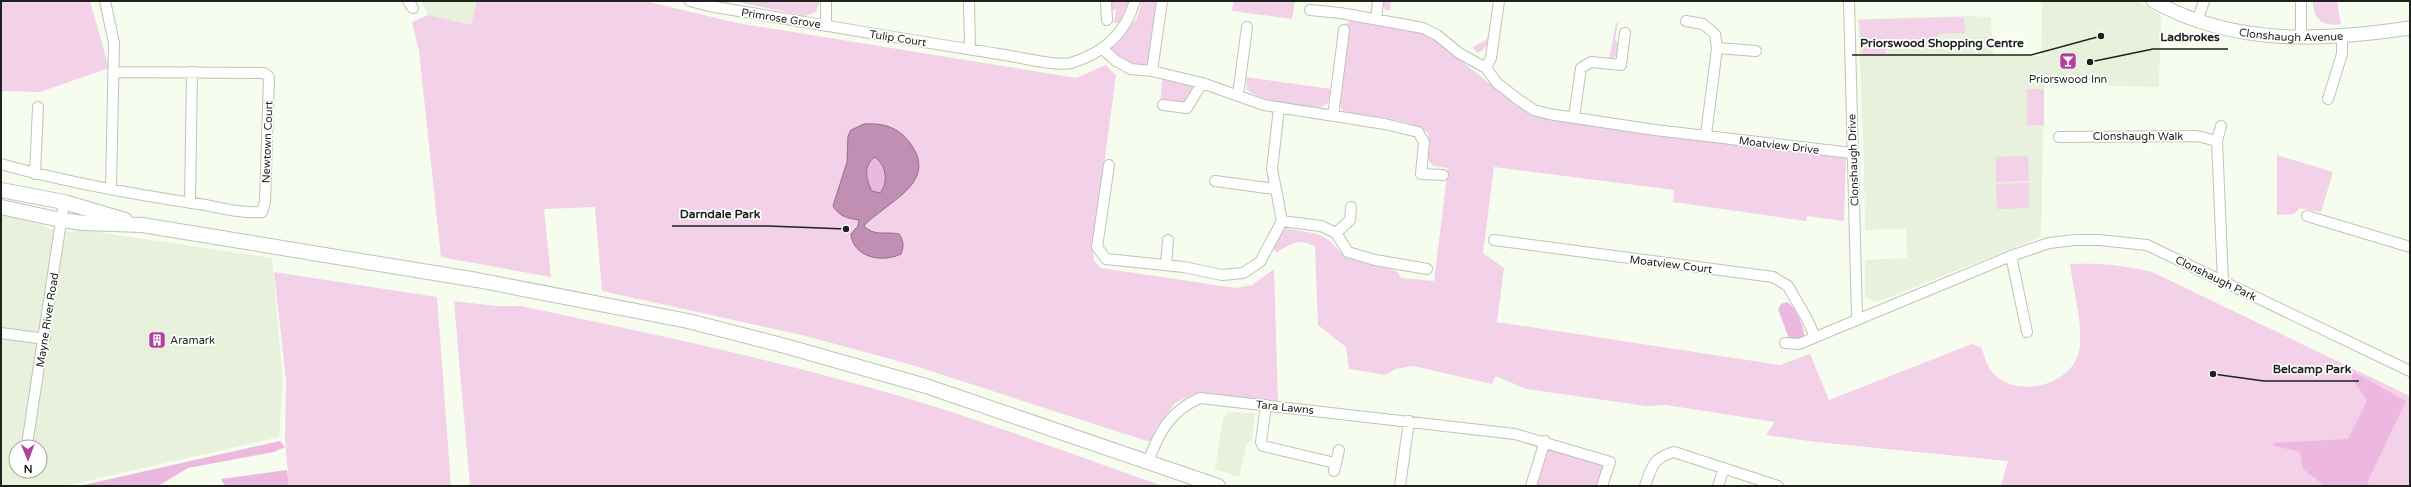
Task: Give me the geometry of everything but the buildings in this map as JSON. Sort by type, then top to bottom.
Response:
[{"type":"main road","points":[[1,190],[64,202],[142,225],[486,282],[688,321],[785,346],[926,386],[1218,486]]},
{"type":"main road","points":[[1,207],[61,220],[84,223],[142,225]]},
{"type":"street","points":[[105,1],[114,43],[115,72],[110,189]]},
{"type":"street","name":"Primrose Grove","points":[[690,1],[826,26],[826,1]]},
{"type":"street","points":[[969,1],[970,49]]},
{"type":"street","points":[[1106,1],[1107,20]]},
{"type":"street","points":[[1135,1],[1130,17],[1119,34],[1103,49],[1116,61],[1131,69],[1152,71],[1202,83],[1238,95],[1264,106],[1333,116],[1418,132],[1424,142],[1421,174],[1443,175]]},
{"type":"street","points":[[1152,71],[1162,1]]},
{"type":"street","points":[[1376,19],[1378,1]]},
{"type":"street","points":[[1486,68],[1491,58],[1499,1]]},
{"type":"street","name":"Clonshaugh Drive","points":[[1848,1],[1857,319]]},
{"type":"street","name":"Clonshaugh Avenue","points":[[2153,1],[2197,22],[2233,31],[2301,36],[2342,37],[2410,28]]},
{"type":"street","points":[[2197,22],[2204,1]]},
{"type":"street","points":[[2300,1],[2301,36]]},
{"type":"street","name":"Moatview Drive","points":[[1310,10],[1376,19],[1423,28],[1447,43],[1459,53],[1486,68],[1497,83],[1534,110],[1706,135],[1852,153]]},
{"type":"street","points":[[1686,21],[1709,28],[1715,34],[1717,48],[1706,135]]},
{"type":"street","name":"Tulip Court","points":[[826,26],[1069,63],[1103,49]]},
{"type":"street","points":[[1238,95],[1247,27]]},
{"type":"street","points":[[1333,116],[1344,30]]},
{"type":"street","points":[[1574,117],[1581,68],[1591,62],[1621,65],[1625,33]]},
{"type":"street","points":[[2328,99],[2342,54],[2342,37]]},
{"type":"street","points":[[1717,48],[1756,51]]},
{"type":"street","name":"Newtown Court","points":[[1,164],[35,174],[110,189],[190,203],[262,212],[265,202],[269,77],[264,73],[115,72]]},
{"type":"street","points":[[190,203],[192,72]]},
{"type":"street","points":[[1163,105],[1188,108],[1202,83]]},
{"type":"street","points":[[35,174],[38,107]]},
{"type":"street","points":[[1109,165],[1097,247],[1106,259],[1166,265],[1222,275],[1243,273],[1260,262],[1282,221],[1272,169],[1279,108]]},
{"type":"street","points":[[2221,126],[2216,141],[2223,281]]},
{"type":"street","name":"Clonshaugh Walk","points":[[2059,137],[2197,136],[2216,141]]},
{"type":"street","points":[[1215,181],[1275,189]]},
{"type":"street","name":"Mayne River Road","points":[[28,438],[64,202]]},
{"type":"street","points":[[1336,233],[1350,220],[1351,207]]},
{"type":"street","points":[[2307,216],[2410,247]]},
{"type":"street","points":[[1282,221],[1322,226],[1336,233],[1348,252],[1375,260],[1427,269]]},
{"type":"street","points":[[1166,265],[1168,240]]},
{"type":"street","name":"Moatview Court","points":[[1494,240],[1773,278],[1788,286],[1808,321],[1815,337]]},
{"type":"street","name":"Clonshaugh Park","points":[[2011,256],[2049,243],[2075,240],[2124,242],[2147,245],[2410,371]]},
{"type":"street","points":[[1785,343],[1799,344],[1806,342],[1857,319],[2011,256],[2026,332]]},
{"type":"street","points":[[1,333],[44,339]]},
{"type":"street","name":"Tara Lawns","points":[[1148,462],[1160,432],[1167,420],[1189,402],[1200,398],[1516,434],[1545,441],[1610,462],[1602,486]]},
{"type":"street","points":[[1266,405],[1261,442],[1263,446],[1334,467],[1339,450]]},
{"type":"street","points":[[1400,486],[1409,421]]},
{"type":"street","points":[[1531,486],[1545,441]]},
{"type":"street","points":[[1645,486],[1652,465],[1663,455],[1674,452],[1778,486]]},
{"type":"street","points":[[1718,486],[1724,468]]},
{"type":"shaded area","points":[[1,1],[90,1],[109,68],[40,92],[1,91]]},
{"type":"shaded area","points":[[421,1],[477,1],[471,25],[428,15]]},
{"type":"shaded area","points":[[477,1],[645,1],[737,23],[1076,78],[1106,65],[1116,75],[1093,249],[1094,261],[1101,268],[1236,288],[1252,285],[1274,269],[1278,402],[1194,394],[1175,403],[1156,428],[1150,442],[909,364],[806,336],[602,291],[595,207],[544,209],[551,277],[441,257],[419,51],[412,22],[428,15],[471,25]]},
{"type":"shaded area","points":[[733,1],[820,1],[816,12],[805,16]]},
{"type":"shaded area","points":[[1110,1],[1129,1],[1119,23],[1114,23],[1116,10],[1110,10]]},
{"type":"shaded area","points":[[1142,1],[1162,1],[1152,71],[1131,69],[1103,49],[1137,19]]},
{"type":"shaded area","points":[[1234,1],[1295,1],[1292,19],[1232,11]]},
{"type":"shaded area","points":[[1382,1],[1391,1],[1390,11],[1384,9]]},
{"type":"shaded area","points":[[2042,1],[2138,1],[2161,16],[2159,87],[2044,84],[2041,237],[1877,302],[1865,298],[1865,260],[1907,258],[1906,229],[1865,230],[1864,159],[1858,19],[1965,16],[1991,17],[1993,56],[2041,56]]},
{"type":"shaded area","points":[[2313,1],[2337,1],[2341,24],[2335,25],[2320,21],[2313,8]]},
{"type":"shaded area","points":[[1964,17],[1965,33],[1938,34],[1938,47],[1886,47],[1886,54],[1862,55],[1859,20]]},
{"type":"shaded area","points":[[1350,21],[1410,29],[1430,36],[1514,103],[1537,116],[1609,129],[1846,157],[1844,221],[1807,216],[1806,221],[1673,202],[1674,190],[1494,167],[1483,253],[1504,268],[1497,322],[1780,365],[1810,354],[1829,400],[1972,344],[1981,347],[1990,369],[2002,380],[2014,385],[2027,387],[2054,381],[2065,374],[2074,364],[2079,352],[2079,320],[2070,264],[2101,264],[2121,266],[2152,272],[2410,396],[2410,486],[2001,486],[2008,461],[1816,442],[1766,435],[1775,422],[1666,405],[1646,406],[1526,389],[1496,376],[1492,384],[1413,366],[1395,369],[1386,375],[1349,369],[1346,347],[1318,325],[1315,247],[1304,242],[1300,242],[1276,253],[1273,246],[1285,228],[1318,234],[1330,241],[1346,258],[1397,271],[1401,278],[1434,281],[1448,168],[1433,166],[1427,158],[1429,142],[1428,133],[1419,128],[1399,120],[1344,113],[1339,105],[1348,28],[1346,24]]},
{"type":"shaded area","points":[[1616,23],[1618,23],[1615,40],[1620,44],[1617,56],[1609,59]]},
{"type":"shaded area","points":[[1490,31],[1486,47],[1477,53],[1473,47],[1486,40]]},
{"type":"shaded area","points":[[1163,74],[1202,83],[1187,108],[1160,104]]},
{"type":"shaded area","points":[[1246,77],[1331,89],[1328,103],[1320,107],[1310,107],[1270,100],[1253,94],[1247,90]]},
{"type":"shaded area","points":[[2027,89],[2044,89],[2044,125],[2027,125]]},
{"type":"shaded area","points":[[864,124],[878,124],[890,127],[901,133],[910,143],[917,155],[919,166],[917,176],[911,185],[864,226],[876,233],[899,234],[903,241],[903,248],[901,254],[894,257],[878,258],[863,253],[857,249],[851,234],[858,226],[859,220],[851,219],[838,213],[833,206],[847,162],[848,136],[851,130]],"holes":[[[875,157],[879,160],[885,174],[885,184],[880,193],[872,191],[867,178],[867,168],[871,160]]]},
{"type":"shaded area","points":[[2277,155],[2333,172],[2321,212],[2300,208],[2294,214],[2277,215]]},
{"type":"shaded area","points":[[2028,156],[2029,181],[1996,182],[1996,157]]},
{"type":"shaded area","points":[[875,157],[882,164],[885,174],[885,183],[880,193],[872,191],[867,177],[869,164]]},
{"type":"shaded area","points":[[2029,183],[2029,208],[1997,209],[1996,184]]},
{"type":"shaded area","points":[[1,214],[43,225],[48,229],[72,232],[77,229],[272,258],[283,382],[279,437],[65,486],[1,486]]},
{"type":"shaded area","points":[[274,272],[437,297],[451,486],[289,486],[285,440],[286,380]]},
{"type":"shaded area","points":[[454,301],[496,306],[521,306],[665,337],[808,371],[936,407],[1163,486],[470,486]]},
{"type":"shaded area","points":[[1787,302],[1793,308],[1802,324],[1804,334],[1804,338],[1791,344],[1778,309],[1781,304]]},
{"type":"shaded area","points":[[2352,371],[2406,401],[2367,483],[2373,486],[2325,486],[2303,469],[2300,452],[2275,446],[2272,443],[2348,439],[2367,401],[2352,378]]},
{"type":"shaded area","points":[[1228,412],[1255,413],[1252,441],[1247,443],[1239,477],[1215,469],[1223,418]]},
{"type":"shaded area","points":[[280,441],[285,447],[274,452],[188,468],[158,486],[79,486]]},
{"type":"shaded area","points":[[1545,441],[1608,465],[1602,486],[1532,486]]},
{"type":"shaded area","points":[[287,470],[289,486],[225,486],[221,479]]},
{"type":"place","name":"Priorswood Shopping Centre","points":[[2101,36]]},
{"type":"place","name":"Priorswood Inn","points":[[2068,61]]},
{"type":"place","name":"Ladbrokes","points":[[2090,62]]},
{"type":"place","name":"Darndale Park","points":[[846,229]]},
{"type":"place","name":"Aramark","points":[[157,340]]},
{"type":"place","name":"Belcamp Park","points":[[2213,374]]}]
